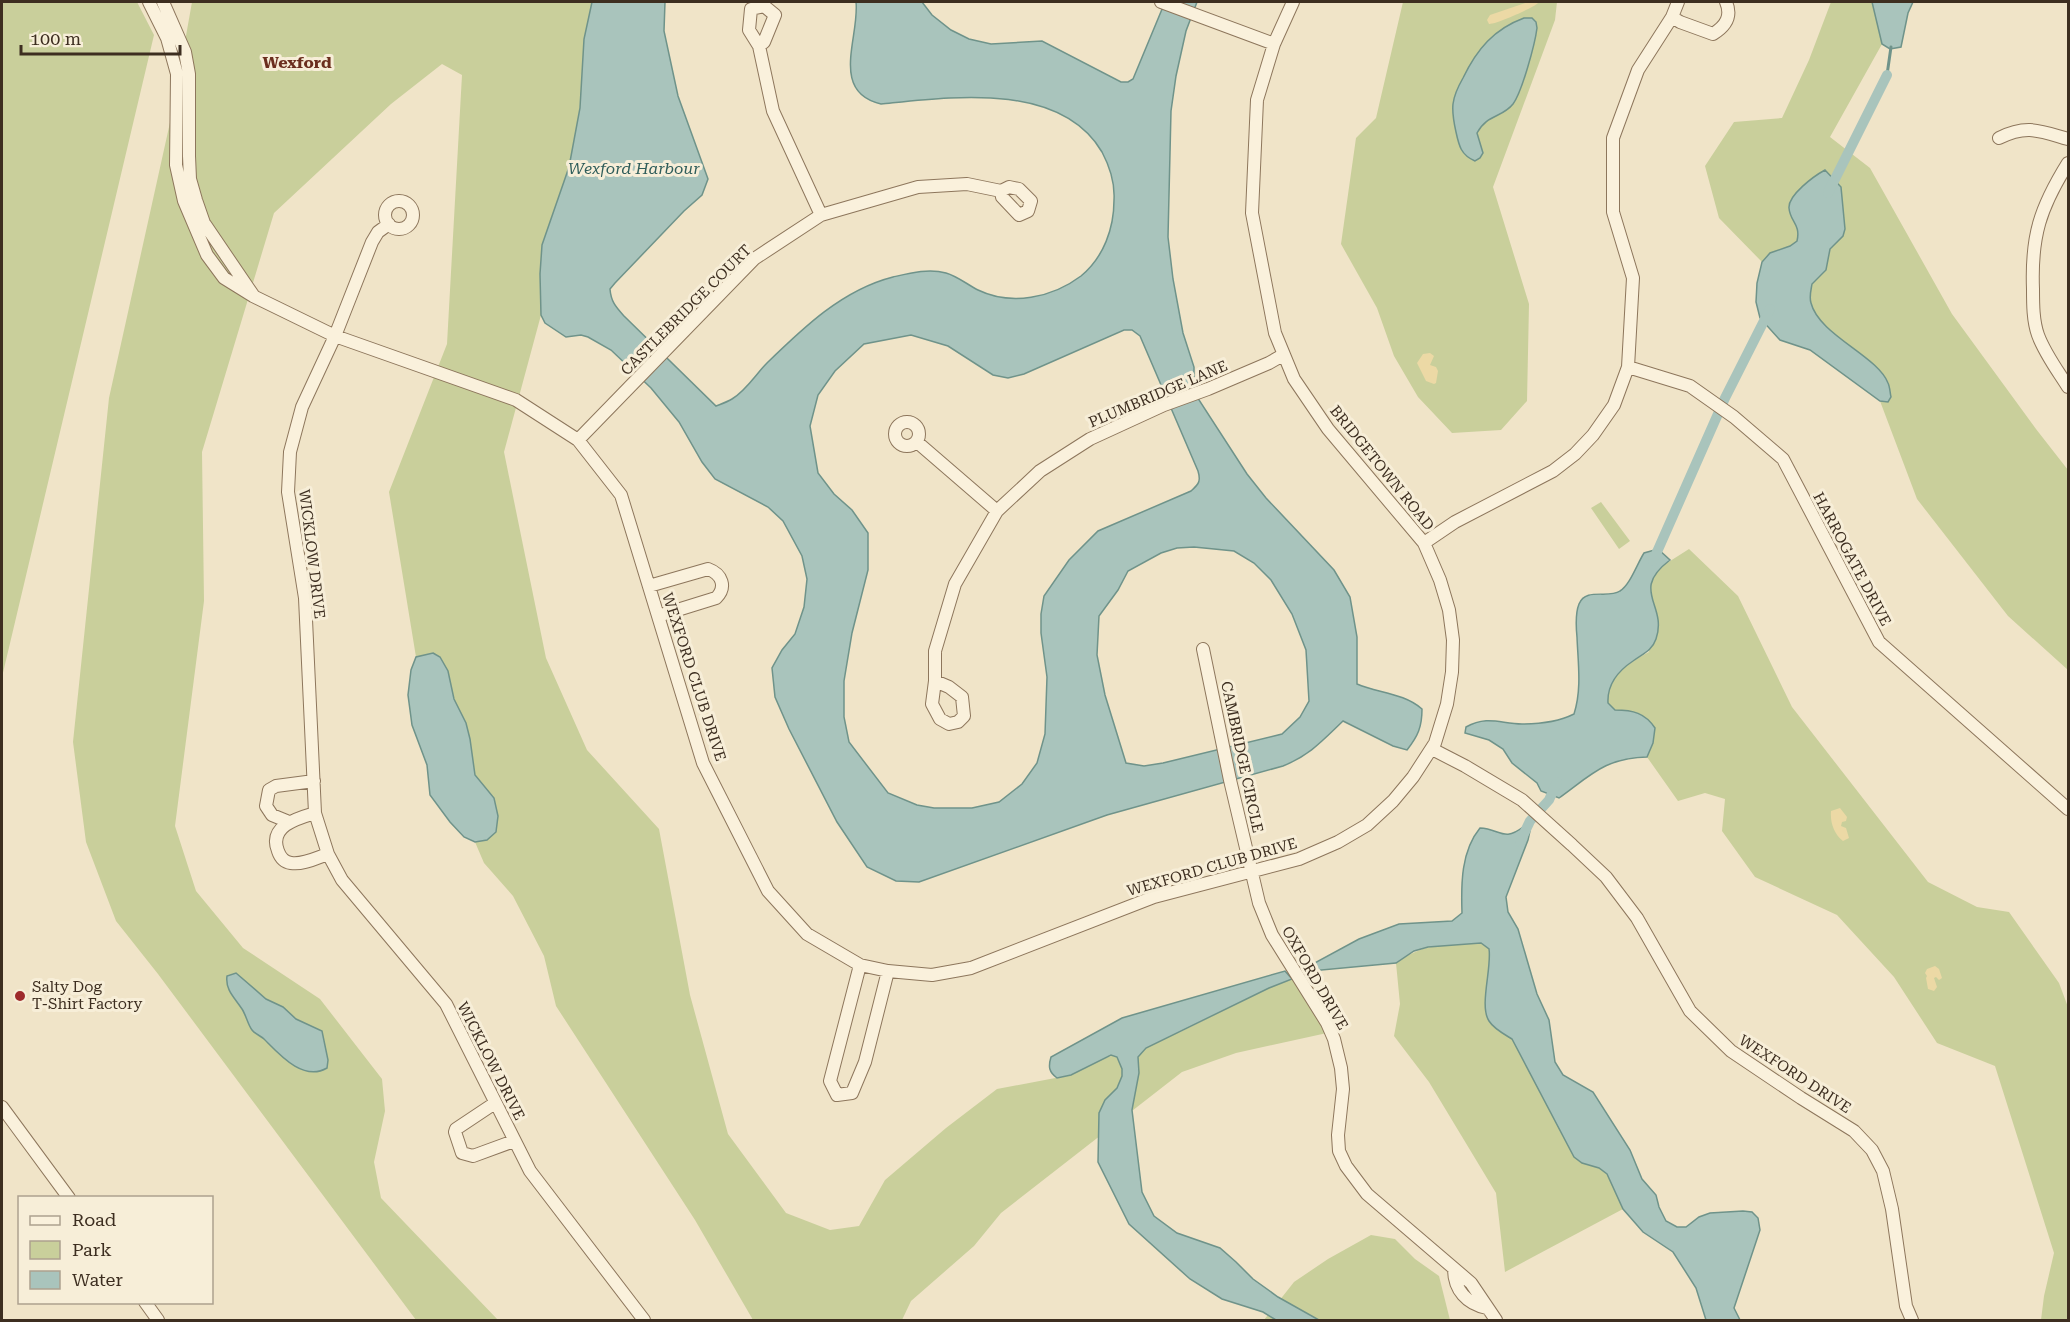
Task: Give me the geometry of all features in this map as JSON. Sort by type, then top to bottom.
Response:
[{"type":"street","name":"WEXFORD CLUB DRIVE","points":[[149,2],[185,52],[189,74],[190,179],[196,200],[210,233],[250,288],[253,296],[335,336],[516,400],[578,440],[621,495],[704,763],[768,891],[807,934],[860,965],[888,971],[932,975],[971,968],[1154,897],[1299,859],[1338,842],[1367,825],[1393,801],[1432,749]]},
{"type":"street","name":"WEXFORD CLUB DRIVE","points":[[162,2],[169,28]]},
{"type":"street","points":[[1161,2],[1274,44]]},
{"type":"street","name":"BRIDGETOWN ROAD","points":[[1293,2],[1274,44],[1257,100],[1252,213],[1275,333],[1294,379],[1328,429],[1424,543],[1440,580],[1449,610],[1453,640],[1452,672],[1447,704],[1432,749]]},
{"type":"street","points":[[1424,543],[1455,522],[1553,471],[1575,454],[1593,435],[1614,405],[1628,367],[1633,278],[1613,212],[1613,138],[1638,70],[1672,17],[1678,2]]},
{"type":"street","points":[[1672,17],[1713,34],[1723,28],[1729,16],[1726,2]]},
{"type":"street","points":[[759,46],[773,111],[821,214]]},
{"type":"street","points":[[1999,138],[2029,128],[2068,139]]},
{"type":"street","points":[[2068,163],[2047,197],[2039,222],[2033,248],[2032,279],[2033,309],[2038,334],[2068,387]]},
{"type":"street","name":"CASTLEBRIDGE COURT","points":[[578,440],[754,259],[821,214],[918,187],[967,184],[1001,191]]},
{"type":"street","name":"WICKLOW DRIVE","points":[[389,224],[378,232],[372,242],[335,336],[302,407],[290,452],[288,492],[305,598],[315,813],[328,854],[342,880],[446,1004],[530,1171],[644,1320]]},
{"type":"street","name":"PLUMBRIDGE LANE","points":[[935,681],[935,651],[955,584],[997,511],[1040,471],[1090,439],[1283,355]]},
{"type":"street","name":"HARROGATE DRIVE","points":[[1628,367],[1690,386],[1734,417],[1783,459],[1879,642],[2068,809]]},
{"type":"street","points":[[917,442],[997,511]]},
{"type":"street","points":[[650,586],[708,569],[714,571],[723,584],[721,593],[716,598],[658,616]]},
{"type":"street","name":"CAMBRIDGE CIRCLE","points":[[1203,649],[1252,872]]},
{"type":"street","name":"WEXFORD DRIVE","points":[[1432,749],[1522,800],[1572,845],[1606,877],[1637,918],[1690,1011],[1731,1052],[1854,1131],[1872,1150],[1883,1171],[1892,1209],[1906,1306],[1912,1320]]},
{"type":"street","points":[[289,822],[272,814],[266,806],[269,790],[276,786],[314,781]]},
{"type":"street","points":[[315,813],[289,822],[282,827],[277,837],[277,849],[281,857],[291,863],[301,863],[328,854]]},
{"type":"street","name":"OXFORD DRIVE","points":[[1252,872],[1259,903],[1272,935],[1327,1023],[1334,1039],[1343,1089],[1338,1135],[1339,1151],[1346,1166],[1367,1194],[1471,1283],[1496,1320]]},
{"type":"street","points":[[860,965],[830,1081],[837,1095],[852,1094],[865,1062],[888,971]]},
{"type":"street","name":"WICKLOW DRIVE","points":[[495,1103],[456,1129],[462,1153],[473,1156],[514,1141]]},
{"type":"street","points":[[2,1107],[68,1196]]},
{"type":"street","points":[[146,1304],[158,1320]]},
{"type":"green space","points":[[2,2],[137,2],[154,35],[2,677]]},
{"type":"green space","points":[[192,2],[592,2],[580,108],[569,167],[542,245],[541,315],[504,452],[546,658],[587,750],[659,829],[690,995],[728,1134],[786,1213],[830,1230],[859,1226],[885,1180],[946,1128],[997,1089],[1071,1075],[1100,1060],[1180,1032],[1292,979],[1327,1033],[1236,1053],[1182,1072],[1001,1213],[974,1246],[911,1301],[902,1320],[753,1320],[695,1220],[556,1006],[544,956],[513,896],[484,863],[475,842],[487,840],[494,798],[475,775],[466,723],[454,699],[448,671],[433,653],[416,657],[389,492],[447,344],[462,75],[442,64],[391,104],[274,213],[202,452],[204,601],[175,826],[196,891],[243,948],[320,999],[382,1079],[385,1111],[374,1162],[381,1198],[498,1320],[416,1320],[116,921],[86,842],[73,742],[109,398],[173,109]]},
{"type":"green space","points":[[1403,2],[1557,2],[1555,20],[1493,187],[1529,304],[1527,401],[1501,430],[1452,433],[1418,397],[1394,356],[1377,308],[1341,244],[1356,138],[1376,118]]},
{"type":"green space","points":[[1831,2],[1872,2],[1882,44],[1830,137],[1870,168],[1952,314],[2068,470],[2068,670],[2008,616],[1917,499],[1880,401],[1810,350],[1780,340],[1760,318],[1756,302],[1757,283],[1762,262],[1719,218],[1705,166],[1734,122],[1782,118],[1809,60]]},
{"type":"green space","points":[[1601,502],[1630,541],[1619,549],[1591,508]]},
{"type":"green space","points":[[1689,549],[1738,596],[1792,707],[1928,882],[1977,907],[2009,912],[2059,983],[2068,1007],[2068,1320],[2041,1320],[2054,1253],[1995,1066],[1937,1043],[1894,977],[1837,915],[1755,877],[1722,831],[1725,799],[1705,793],[1678,801],[1647,757],[1653,743],[1655,728],[1643,716],[1633,712],[1615,710],[1608,703],[1615,678],[1627,666],[1649,652],[1652,597],[1650,584],[1656,570]]},
{"type":"green space","points":[[1469,942],[1481,943],[1489,949],[1491,962],[1485,1002],[1500,1032],[1512,1038],[1574,1157],[1605,1172],[1615,1187],[1623,1209],[1505,1272],[1496,1193],[1429,1082],[1394,1036],[1400,1004],[1396,963],[1423,949]]},
{"type":"green space","points":[[1371,1235],[1395,1239],[1415,1259],[1439,1276],[1450,1320],[1264,1320],[1294,1282],[1328,1259]]},
{"type":"sand","points":[[1528,2],[1538,3],[1498,22],[1489,24],[1487,20],[1490,15]]},
{"type":"sand","points":[[1430,353],[1434,356],[1430,365],[1436,367],[1438,371],[1434,384],[1426,381],[1417,363],[1423,354]]},
{"type":"sand","points":[[1840,808],[1847,817],[1841,826],[1846,828],[1849,838],[1843,841],[1835,832],[1831,820],[1831,811]]},
{"type":"sand","points":[[1935,966],[1939,969],[1942,978],[1939,980],[1934,978],[1937,987],[1934,991],[1928,989],[1925,973],[1927,969]]},
{"type":"water","name":"Wexford Harbour","points":[[592,2],[665,2],[664,31],[678,96],[708,179],[702,195],[610,289],[611,297],[624,316],[716,406],[742,392],[763,367],[824,312],[874,283],[906,274],[933,271],[950,274],[991,295],[1004,298],[1031,297],[1057,290],[1081,276],[1102,251],[1110,231],[1114,211],[1114,194],[1113,181],[1107,163],[1102,152],[1083,129],[1059,114],[1032,104],[1002,99],[970,97],[881,104],[865,98],[856,88],[851,75],[850,61],[856,2],[922,2],[932,15],[951,30],[969,39],[991,44],[1042,41],[1121,82],[1128,82],[1133,79],[1165,2],[1197,2],[1186,31],[1171,111],[1168,237],[1183,333],[1194,367],[1194,380],[1199,400],[1247,474],[1266,498],[1334,570],[1350,597],[1357,637],[1357,684],[1399,696],[1422,709],[1419,731],[1407,750],[1393,746],[1343,721],[1308,752],[1283,766],[1107,815],[919,882],[896,881],[867,867],[837,822],[775,697],[772,668],[782,650],[795,634],[804,607],[807,579],[802,556],[783,521],[768,507],[715,479],[702,462],[679,422],[651,388],[611,350],[588,337],[581,335],[566,337],[545,323],[541,315],[542,245],[569,167],[580,108],[584,39]],"holes":[[[1124,330],[1132,330],[1140,336],[1198,471],[1199,482],[1191,491],[1098,531],[1069,560],[1044,596],[1041,633],[1047,677],[1045,734],[1037,763],[1022,784],[999,802],[972,808],[934,808],[917,805],[888,793],[849,742],[844,717],[844,681],[852,633],[868,570],[868,533],[852,510],[834,494],[818,473],[810,426],[818,395],[835,371],[864,344],[911,335],[948,346],[993,375],[1008,378],[1024,374]],[[1194,547],[1234,551],[1254,563],[1271,580],[1292,614],[1306,650],[1309,701],[1300,717],[1282,734],[1163,763],[1144,766],[1126,763],[1105,695],[1097,655],[1099,616],[1118,590],[1128,571],[1161,553],[1177,548]]]},
{"type":"water","points":[[1872,2],[1913,2],[1908,13],[1901,47],[1890,49],[1882,44]]},
{"type":"water","points":[[1524,18],[1532,18],[1537,28],[1524,79],[1513,104],[1504,112],[1485,122],[1477,133],[1483,153],[1475,161],[1461,150],[1458,142],[1453,111],[1456,94],[1474,58],[1488,41],[1504,28]]},
{"type":"water","points":[[1825,170],[1841,187],[1845,229],[1843,236],[1830,249],[1826,270],[1812,284],[1811,303],[1816,315],[1825,325],[1882,373],[1890,388],[1891,397],[1888,402],[1880,401],[1810,350],[1780,340],[1760,318],[1756,302],[1757,283],[1762,262],[1770,253],[1797,241],[1798,231],[1790,213],[1790,203],[1802,186]]},
{"type":"water","points":[[1658,549],[1670,560],[1652,580],[1652,598],[1658,627],[1656,639],[1649,649],[1618,674],[1608,696],[1608,703],[1615,710],[1638,713],[1655,728],[1653,743],[1647,757],[1609,764],[1559,798],[1541,791],[1537,783],[1512,763],[1503,749],[1489,740],[1465,733],[1466,727],[1481,721],[1542,723],[1574,714],[1579,686],[1576,620],[1579,604],[1587,596],[1620,591],[1630,579],[1644,553]]},
{"type":"water","points":[[433,653],[440,657],[448,671],[454,699],[466,723],[475,775],[494,798],[498,816],[496,832],[487,840],[475,842],[464,837],[430,795],[427,765],[412,725],[408,695],[411,670],[416,657]]},
{"type":"water","points":[[1523,827],[1530,831],[1506,897],[1508,912],[1518,929],[1537,994],[1549,1020],[1555,1062],[1563,1075],[1593,1092],[1630,1150],[1642,1179],[1656,1195],[1666,1221],[1677,1227],[1686,1227],[1699,1217],[1710,1213],[1743,1211],[1752,1212],[1758,1218],[1760,1230],[1734,1308],[1740,1320],[1706,1320],[1696,1288],[1673,1252],[1643,1232],[1623,1209],[1607,1174],[1574,1157],[1512,1039],[1499,1031],[1489,1021],[1486,1014],[1489,949],[1481,943],[1428,947],[1414,951],[1396,963],[1311,971],[1309,966],[1359,939],[1399,924],[1452,921],[1462,913],[1462,879],[1466,857],[1480,828],[1511,834]]},
{"type":"water","points":[[1285,971],[1292,979],[1146,1048],[1138,1057],[1139,1073],[1132,1110],[1142,1192],[1154,1216],[1177,1233],[1220,1248],[1253,1279],[1278,1297],[1319,1320],[1276,1320],[1263,1312],[1222,1299],[1190,1279],[1129,1224],[1098,1162],[1099,1113],[1105,1100],[1117,1088],[1122,1076],[1117,1057],[1111,1055],[1071,1075],[1057,1078],[1052,1074],[1049,1066],[1051,1057],[1122,1018]]},
{"type":"water","points":[[236,973],[266,999],[283,1007],[296,1019],[322,1031],[328,1060],[327,1068],[318,1071],[300,1069],[253,1031],[228,986],[227,976]]},
{"type":"waterway","points":[[1887,75],[1891,47]]},
{"type":"waterway","points":[[1828,193],[1887,75]]},
{"type":"waterway","points":[[1653,561],[1725,398],[1770,309]]},
{"type":"waterway","points":[[1520,842],[1530,821],[1549,800],[1557,782]]},
{"type":"place","name":"Salty Dog T-Shirt Factory","points":[[20,996]]},
{"type":"district","name":"Wexford","points":[[297,62]]}]
